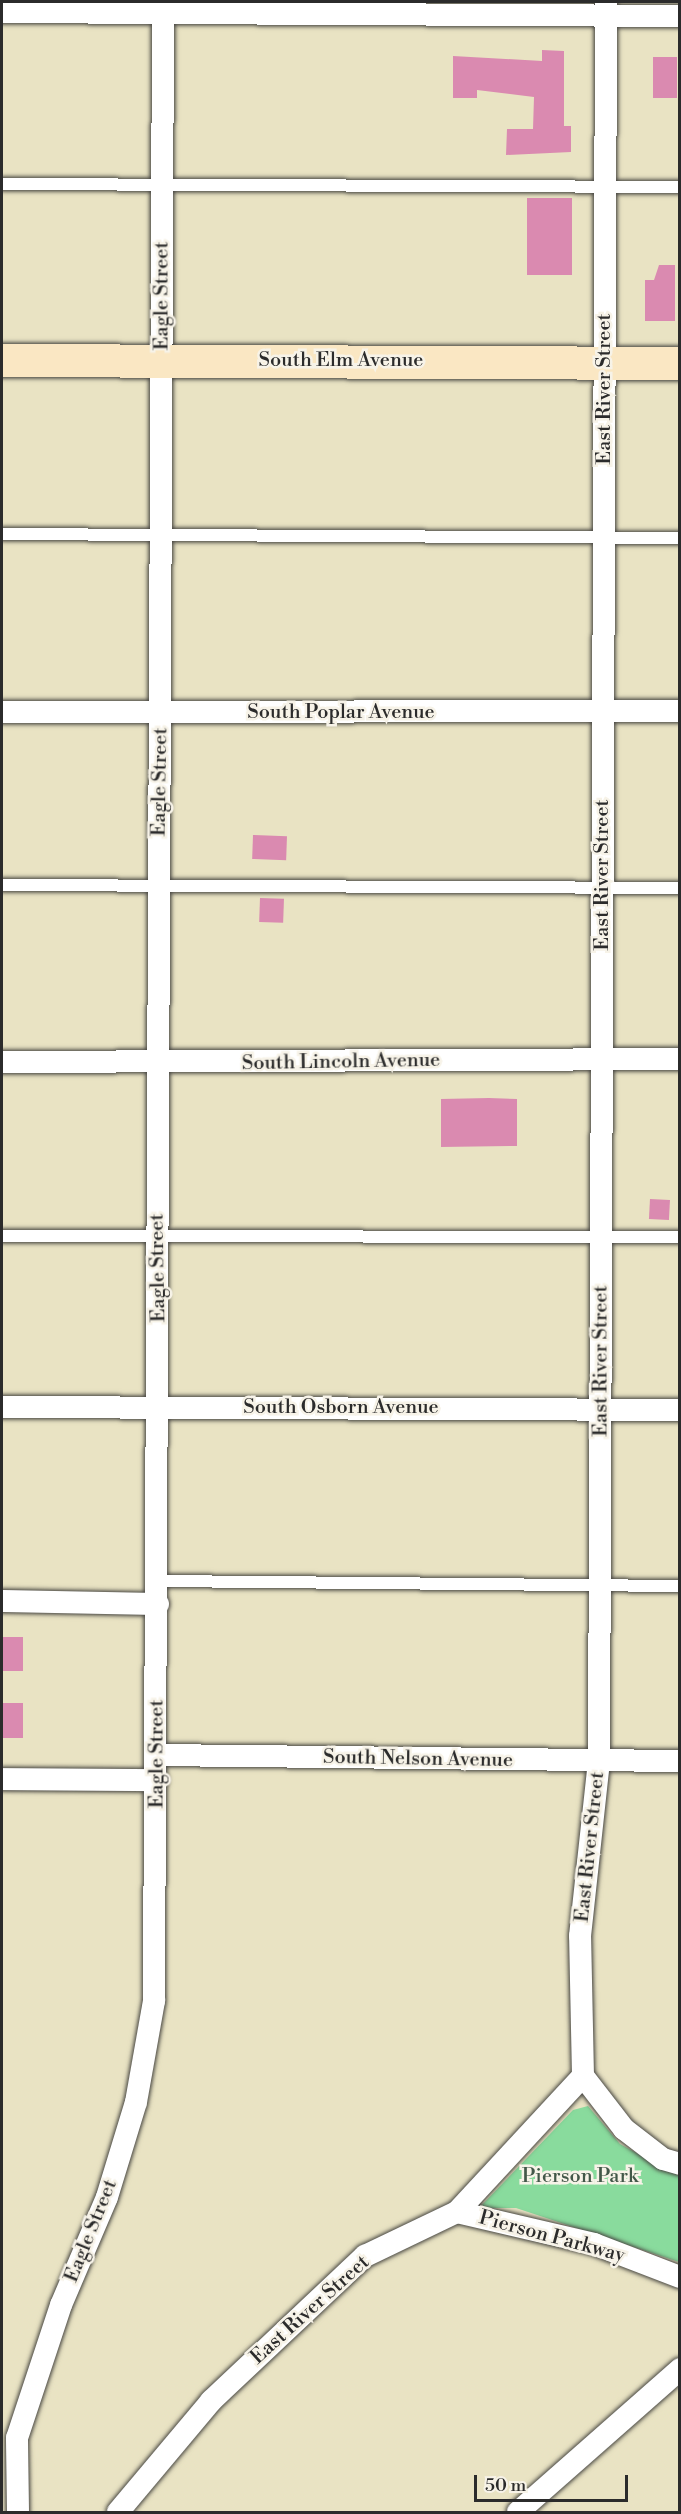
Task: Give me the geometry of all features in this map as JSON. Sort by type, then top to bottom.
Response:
[{"type":"street","points":[[2,12],[163,8],[606,9],[680,16]]},
{"type":"street","name":"Eagle Street","points":[[18,2512],[17,2438],[61,2305],[107,2197],[136,2103],[154,2001],[159,1581],[156,1064],[161,714],[163,8]]},
{"type":"street","name":"East River Street","points":[[118,2512],[211,2401],[365,2256],[457,2212],[583,2076],[580,1936],[599,1761],[606,9]]},
{"type":"street","name":"South Elm Avenue","points":[[2,360],[680,363]]},
{"type":"street","name":"South Poplar Avenue","points":[[2,712],[161,714],[680,711]]},
{"type":"street","name":"South Lincoln Avenue","points":[[2,1062],[156,1064],[680,1059]]},
{"type":"street","name":"South Osborn Avenue","points":[[2,1407],[680,1410]]},
{"type":"street","points":[[2,1601],[158,1604]]},
{"type":"street","name":"South Nelson Avenue","points":[[156,1755],[680,1761]]},
{"type":"street","points":[[2,1779],[157,1780]]},
{"type":"street","points":[[583,2076],[624,2129],[663,2159],[680,2164]]},
{"type":"street","name":"Pierson Parkway","points":[[457,2212],[594,2244],[680,2277]]},
{"type":"street","points":[[518,2512],[680,2368]]},
{"type":"lane","points":[[2,184],[680,187]]},
{"type":"lane","points":[[2,534],[680,538]]},
{"type":"lane","points":[[2,885],[680,888]]},
{"type":"lane","points":[[2,1236],[680,1238]]},
{"type":"lane","points":[[159,1581],[680,1586]]},
{"type":"green space","name":"Pierson Park","points":[[588,2106],[620,2144],[679,2176],[679,2262],[516,2208],[479,2208],[573,2110]]},
{"type":"building","points":[[542,50],[564,51],[564,126],[571,126],[571,152],[506,155],[507,129],[533,129],[534,97],[477,90],[477,98],[453,98],[453,56],[542,61]]},
{"type":"building","points":[[653,57],[677,57],[677,98],[653,98]]},
{"type":"building","points":[[527,198],[572,198],[572,275],[527,275]]},
{"type":"building","points":[[659,265],[675,265],[675,321],[645,321],[645,280],[654,280]]},
{"type":"building","points":[[253,835],[287,836],[286,860],[252,859]]},
{"type":"building","points":[[260,898],[284,899],[283,923],[259,922]]},
{"type":"building","points":[[441,1099],[517,1099],[517,1146],[441,1147]]},
{"type":"building","points":[[650,1199],[670,1200],[669,1220],[649,1219]]},
{"type":"building","points":[[2,1637],[23,1637],[23,1671],[2,1671]]},
{"type":"building","points":[[2,1703],[23,1703],[23,1738],[2,1738]]}]
